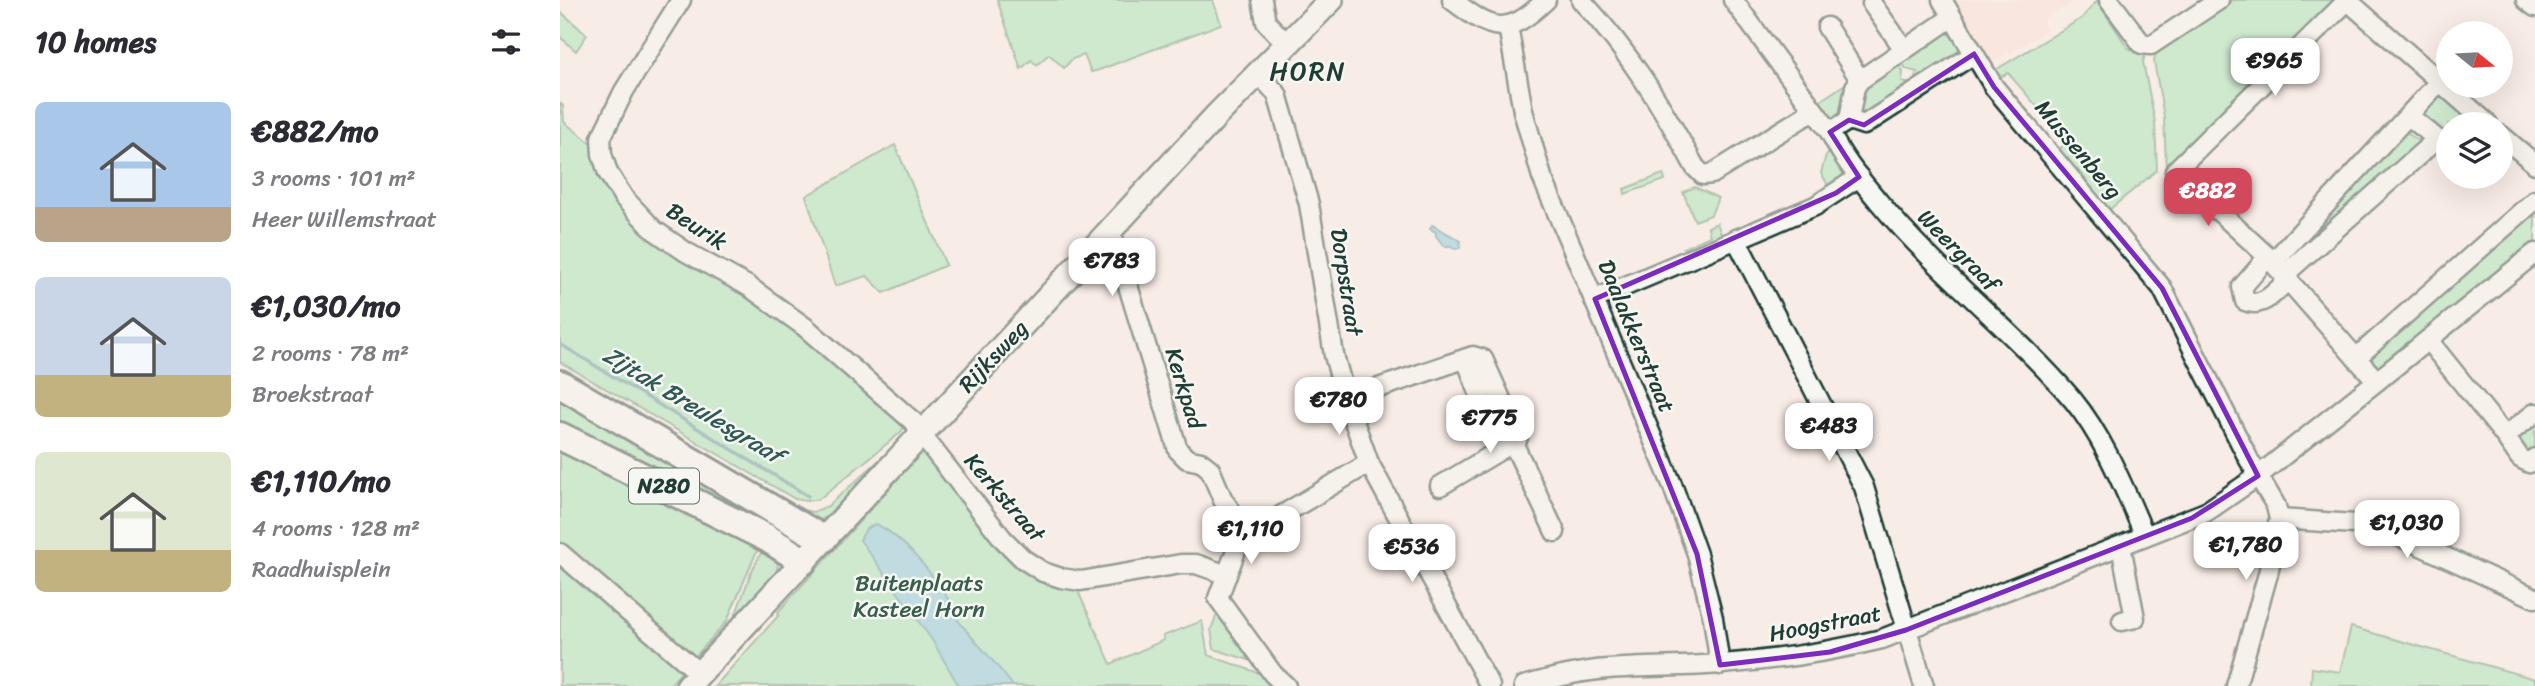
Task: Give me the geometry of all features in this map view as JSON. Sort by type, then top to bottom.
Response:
[{"type":"highway","name":"N280","points":[[560,384],[823,539]]},
{"type":"highway","name":"N280","points":[[560,436],[766,538],[803,561]]},
{"type":"main road","name":"Rijksweg","points":[[693,680],[921,433],[1110,239],[1257,72],[1331,0]]},
{"type":"street","name":"Beurik","points":[[681,0],[624,91],[601,138],[602,154],[608,173],[624,198],[654,230],[686,252],[748,286],[805,327],[916,424],[921,433]]},
{"type":"street","points":[[1262,0],[1266,22],[1286,43]]},
{"type":"street","points":[[1452,0],[1483,20],[1501,27],[1518,23],[1546,0]]},
{"type":"street","points":[[1581,0],[1638,68],[1695,167],[1703,175],[1712,174],[1814,111]]},
{"type":"street","name":"Weergraaf","points":[[1733,0],[1830,132],[1858,177],[1902,229],[2075,403],[2111,462],[2145,536]]},
{"type":"street","name":"Mussenberg","points":[[1942,0],[1994,87],[2162,288],[2276,506],[2279,519]]},
{"type":"street","points":[[2109,0],[2142,44],[2151,45],[2219,0]]},
{"type":"street","points":[[2377,382],[2279,268],[2175,170],[2348,0],[2436,79]]},
{"type":"street","points":[[2526,0],[2535,7]]},
{"type":"street","points":[[1872,4],[1904,49]]},
{"type":"street","points":[[1830,132],[1849,120],[1855,87],[1860,80],[1951,18]]},
{"type":"street","name":"Daalakkerstraat","points":[[1508,26],[1523,111],[1542,177],[1672,484],[1697,554],[1713,618],[1720,664]]},
{"type":"street","points":[[1827,27],[1860,80]]},
{"type":"street","points":[[1849,120],[1864,125],[1974,54]]},
{"type":"street","name":"Dorpstraat","points":[[1257,72],[1277,94],[1309,204],[1334,355],[1369,463],[1490,686]]},
{"type":"street","points":[[2279,268],[2436,85]]},
{"type":"street","points":[[2458,98],[2474,112]]},
{"type":"street","points":[[2279,268],[2437,139],[2409,116]]},
{"type":"street","points":[[2513,145],[2535,164]]},
{"type":"street","points":[[1595,299],[1815,206],[1858,177]]},
{"type":"street","points":[[2356,358],[2535,200]]},
{"type":"street","name":"Kerkpad","points":[[1110,239],[1139,316],[1178,450],[1187,458],[1201,462],[1210,469],[1223,500],[1249,534]]},
{"type":"street","points":[[1736,239],[1864,487],[1924,686]]},
{"type":"street","name":"Hoogstraat","points":[[1524,686],[1551,678],[1606,669],[1720,664],[1830,652],[1882,639],[2206,512],[2258,476],[2535,253]]},
{"type":"street","points":[[2428,340],[2505,436],[2519,458],[2529,463],[2535,458]]},
{"type":"street","points":[[1346,398],[1466,359],[1484,407],[1511,446],[1555,533]]},
{"type":"street","points":[[2505,436],[2535,413]]},
{"type":"street","name":"Kerkstraat","points":[[921,433],[1003,539],[1023,559],[1043,572],[1061,579],[1081,581],[1181,564],[1196,565],[1227,575]]},
{"type":"street","points":[[1440,486],[1511,446]]},
{"type":"street","points":[[1286,686],[1273,674],[1219,598],[1240,540],[1369,463]]},
{"type":"street","points":[[2236,686],[2268,574],[2279,519],[2370,525],[2535,598]]},
{"type":"street","points":[[2121,546],[2135,618],[2122,621]]},
{"type":"street","points":[[560,553],[693,680]]},
{"type":"highlighted area","points":[[1974,54],[1994,87],[2162,288],[2258,476],[2192,518],[1906,630],[1830,652],[1720,665],[1697,554],[1595,299],[1836,193],[1859,177],[1830,132],[1849,120],[1864,125]]},
{"type":"shaded area","points":[[1952,0],[2076,0],[2043,20],[2048,30],[1989,65]]},
{"type":"green space","points":[[997,0],[1213,0],[1221,24],[1091,72],[1084,55],[1072,59],[1064,68],[1049,54],[1037,65],[1031,60],[1021,69]]},
{"type":"green space","points":[[2233,0],[2335,2],[2174,164],[2166,166],[2164,117],[2154,61],[2156,51]]},
{"type":"green space","points":[[2097,1],[2128,48],[2145,55],[2143,62],[2155,122],[2157,170],[2109,210],[2059,150],[2067,141],[2008,73],[1997,79],[1992,72],[2082,18]]},
{"type":"green space","points":[[560,11],[587,35],[576,51],[560,37]]},
{"type":"green space","points":[[1944,33],[1953,35],[1965,56],[1915,82],[1917,72],[1906,69],[1902,62]]},
{"type":"green space","points":[[1897,61],[1903,71],[1902,82],[1913,84],[1862,122],[1853,119],[1860,89]]},
{"type":"green space","points":[[1850,81],[1844,114],[1837,121],[1829,119],[1817,103]]},
{"type":"green space","points":[[2436,97],[2448,98],[2463,112],[2436,112],[2436,128],[2419,112]]},
{"type":"green space","points":[[560,103],[563,106],[564,122],[596,147],[614,192],[745,290],[908,422],[900,433],[819,499],[795,499],[560,362]]},
{"type":"green space","points":[[2404,130],[2424,146],[2284,264],[2286,254]]},
{"type":"green space","points":[[895,145],[946,265],[884,293],[867,276],[835,286],[806,196]]},
{"type":"green space","points":[[1831,151],[1847,173],[1829,187],[1821,173],[1826,155]]},
{"type":"green space","points":[[1663,174],[1665,180],[1625,194],[1624,189]]},
{"type":"green space","points":[[1695,187],[1718,198],[1711,215],[1695,221],[1683,192]]},
{"type":"green space","points":[[2535,211],[2535,246],[2384,368],[2376,369],[2371,365],[2373,354]]},
{"type":"green space","points":[[1717,223],[1723,239],[1686,255],[1683,248],[1710,236],[1708,227]]},
{"type":"green space","points":[[560,392],[775,517],[766,533],[560,423]]},
{"type":"green space","points":[[2535,420],[2535,454],[2531,457],[2517,449],[2517,437]]},
{"type":"green space","points":[[905,437],[838,511],[823,519],[809,521],[789,508],[813,512],[828,506]]},
{"type":"green space","points":[[560,446],[759,546],[727,621],[694,658],[560,542]]},
{"type":"green space","name":"Buitenplaats Kasteel Horn","points":[[922,452],[930,455],[998,543],[1077,589],[1111,664],[1164,640],[1163,636],[1202,621],[1208,655],[1270,677],[1278,686],[715,686]]},
{"type":"green space","points":[[763,549],[773,554],[778,564],[774,582],[731,627],[751,573]]},
{"type":"green space","points":[[560,559],[685,668],[669,686],[560,686]]},
{"type":"green space","points":[[1220,607],[1261,664],[1214,649],[1211,629]]},
{"type":"green space","points":[[2351,627],[2535,679],[2535,686],[2311,686],[2312,668],[2340,672]]},
{"type":"water","points":[[1432,225],[1461,241],[1460,248],[1444,246],[1436,232],[1430,229]]},
{"type":"water","points":[[876,524],[896,538],[925,567],[948,599],[960,623],[1013,686],[959,686],[932,640],[860,540],[866,529]]},
{"type":"waterway","name":"Zijtak Breulesgraaf","points":[[560,344],[808,496]]},
{"type":"district","name":"HORN","points":[[1308,71]]}]
